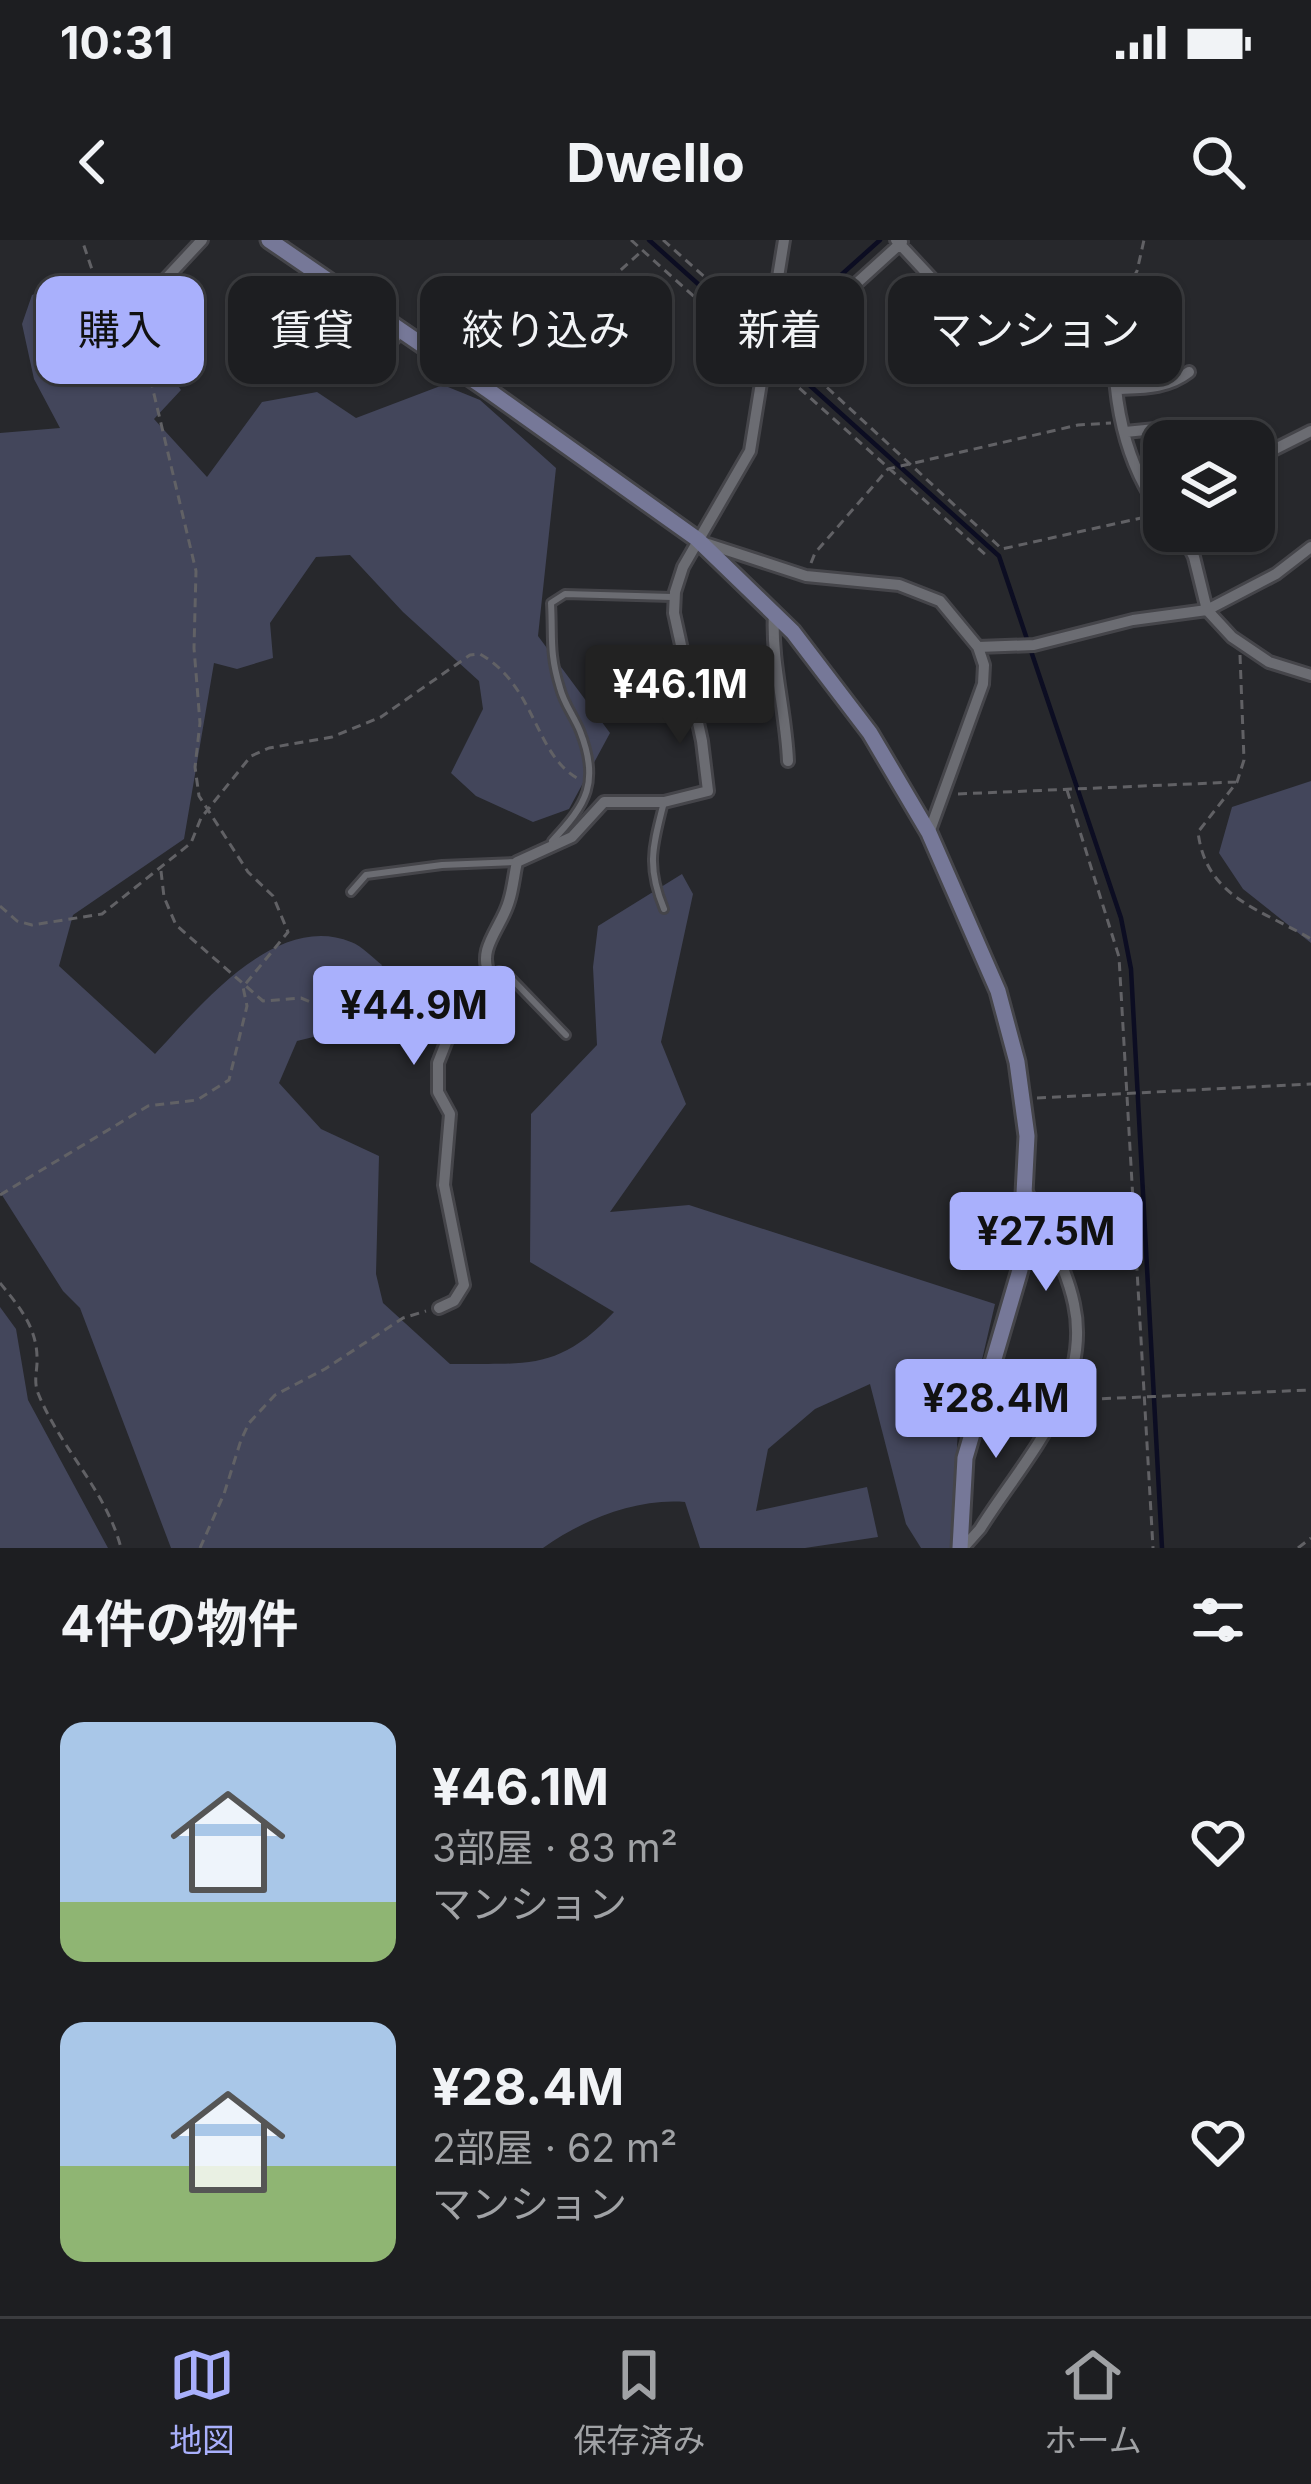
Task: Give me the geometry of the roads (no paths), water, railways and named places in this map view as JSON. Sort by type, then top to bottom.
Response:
[{"type":"street","points":[[168,276],[202,240]]},
{"type":"street","points":[[269,240],[320,276]]},
{"type":"street","points":[[779,276],[784,240]]},
{"type":"street","points":[[862,276],[900,241],[977,327],[1097,301],[1120,304],[1112,344],[1117,389],[1130,456],[1143,480]]},
{"type":"street","points":[[396,328],[697,539],[774,612],[870,733],[929,833],[998,992],[1023,1099],[1026,1189],[1020,1270],[965,1458],[962,1548]]},
{"type":"street","points":[[396,336],[401,331]]},
{"type":"street","points":[[1117,389],[1154,388],[1176,382],[1189,372]]},
{"type":"street","points":[[439,1308],[454,1300],[464,1285],[443,1185],[450,1114],[438,1092],[438,1063],[454,1021],[490,975],[485,967],[486,948],[509,903],[517,862],[572,837],[604,802],[664,802],[708,791],[702,740],[674,613],[675,596],[682,567],[750,451],[762,384]]},
{"type":"street","points":[[1124,427],[1143,427]]},
{"type":"street","points":[[1275,449],[1311,431]]},
{"type":"street","points":[[697,539],[806,576],[917,590],[940,601],[978,647],[983,684],[929,833]]},
{"type":"street","points":[[978,647],[1034,645],[1133,620],[1207,610],[1276,574],[1311,547]]},
{"type":"street","points":[[1191,552],[1207,610],[1232,637],[1269,662],[1311,675]]},
{"type":"street","points":[[774,612],[772,641],[787,720],[788,761]]},
{"type":"street","points":[[962,1548],[980,1529],[1064,1400],[1078,1348],[1073,1300],[1026,1189]]},
{"type":"lane","points":[[546,848],[570,823],[590,785],[590,765],[579,727],[561,694],[550,651],[551,604],[565,593],[675,596]]},
{"type":"lane","points":[[664,802],[650,859],[664,909]]},
{"type":"lane","points":[[351,892],[366,874],[517,862]]},
{"type":"lane","points":[[490,975],[499,971],[508,975],[566,1035]]},
{"type":"waterway","points":[[649,240],[696,282]]},
{"type":"waterway","points":[[840,276],[880,240]]},
{"type":"waterway","points":[[808,384],[999,556],[1121,918],[1131,969],[1162,1548]]}]
